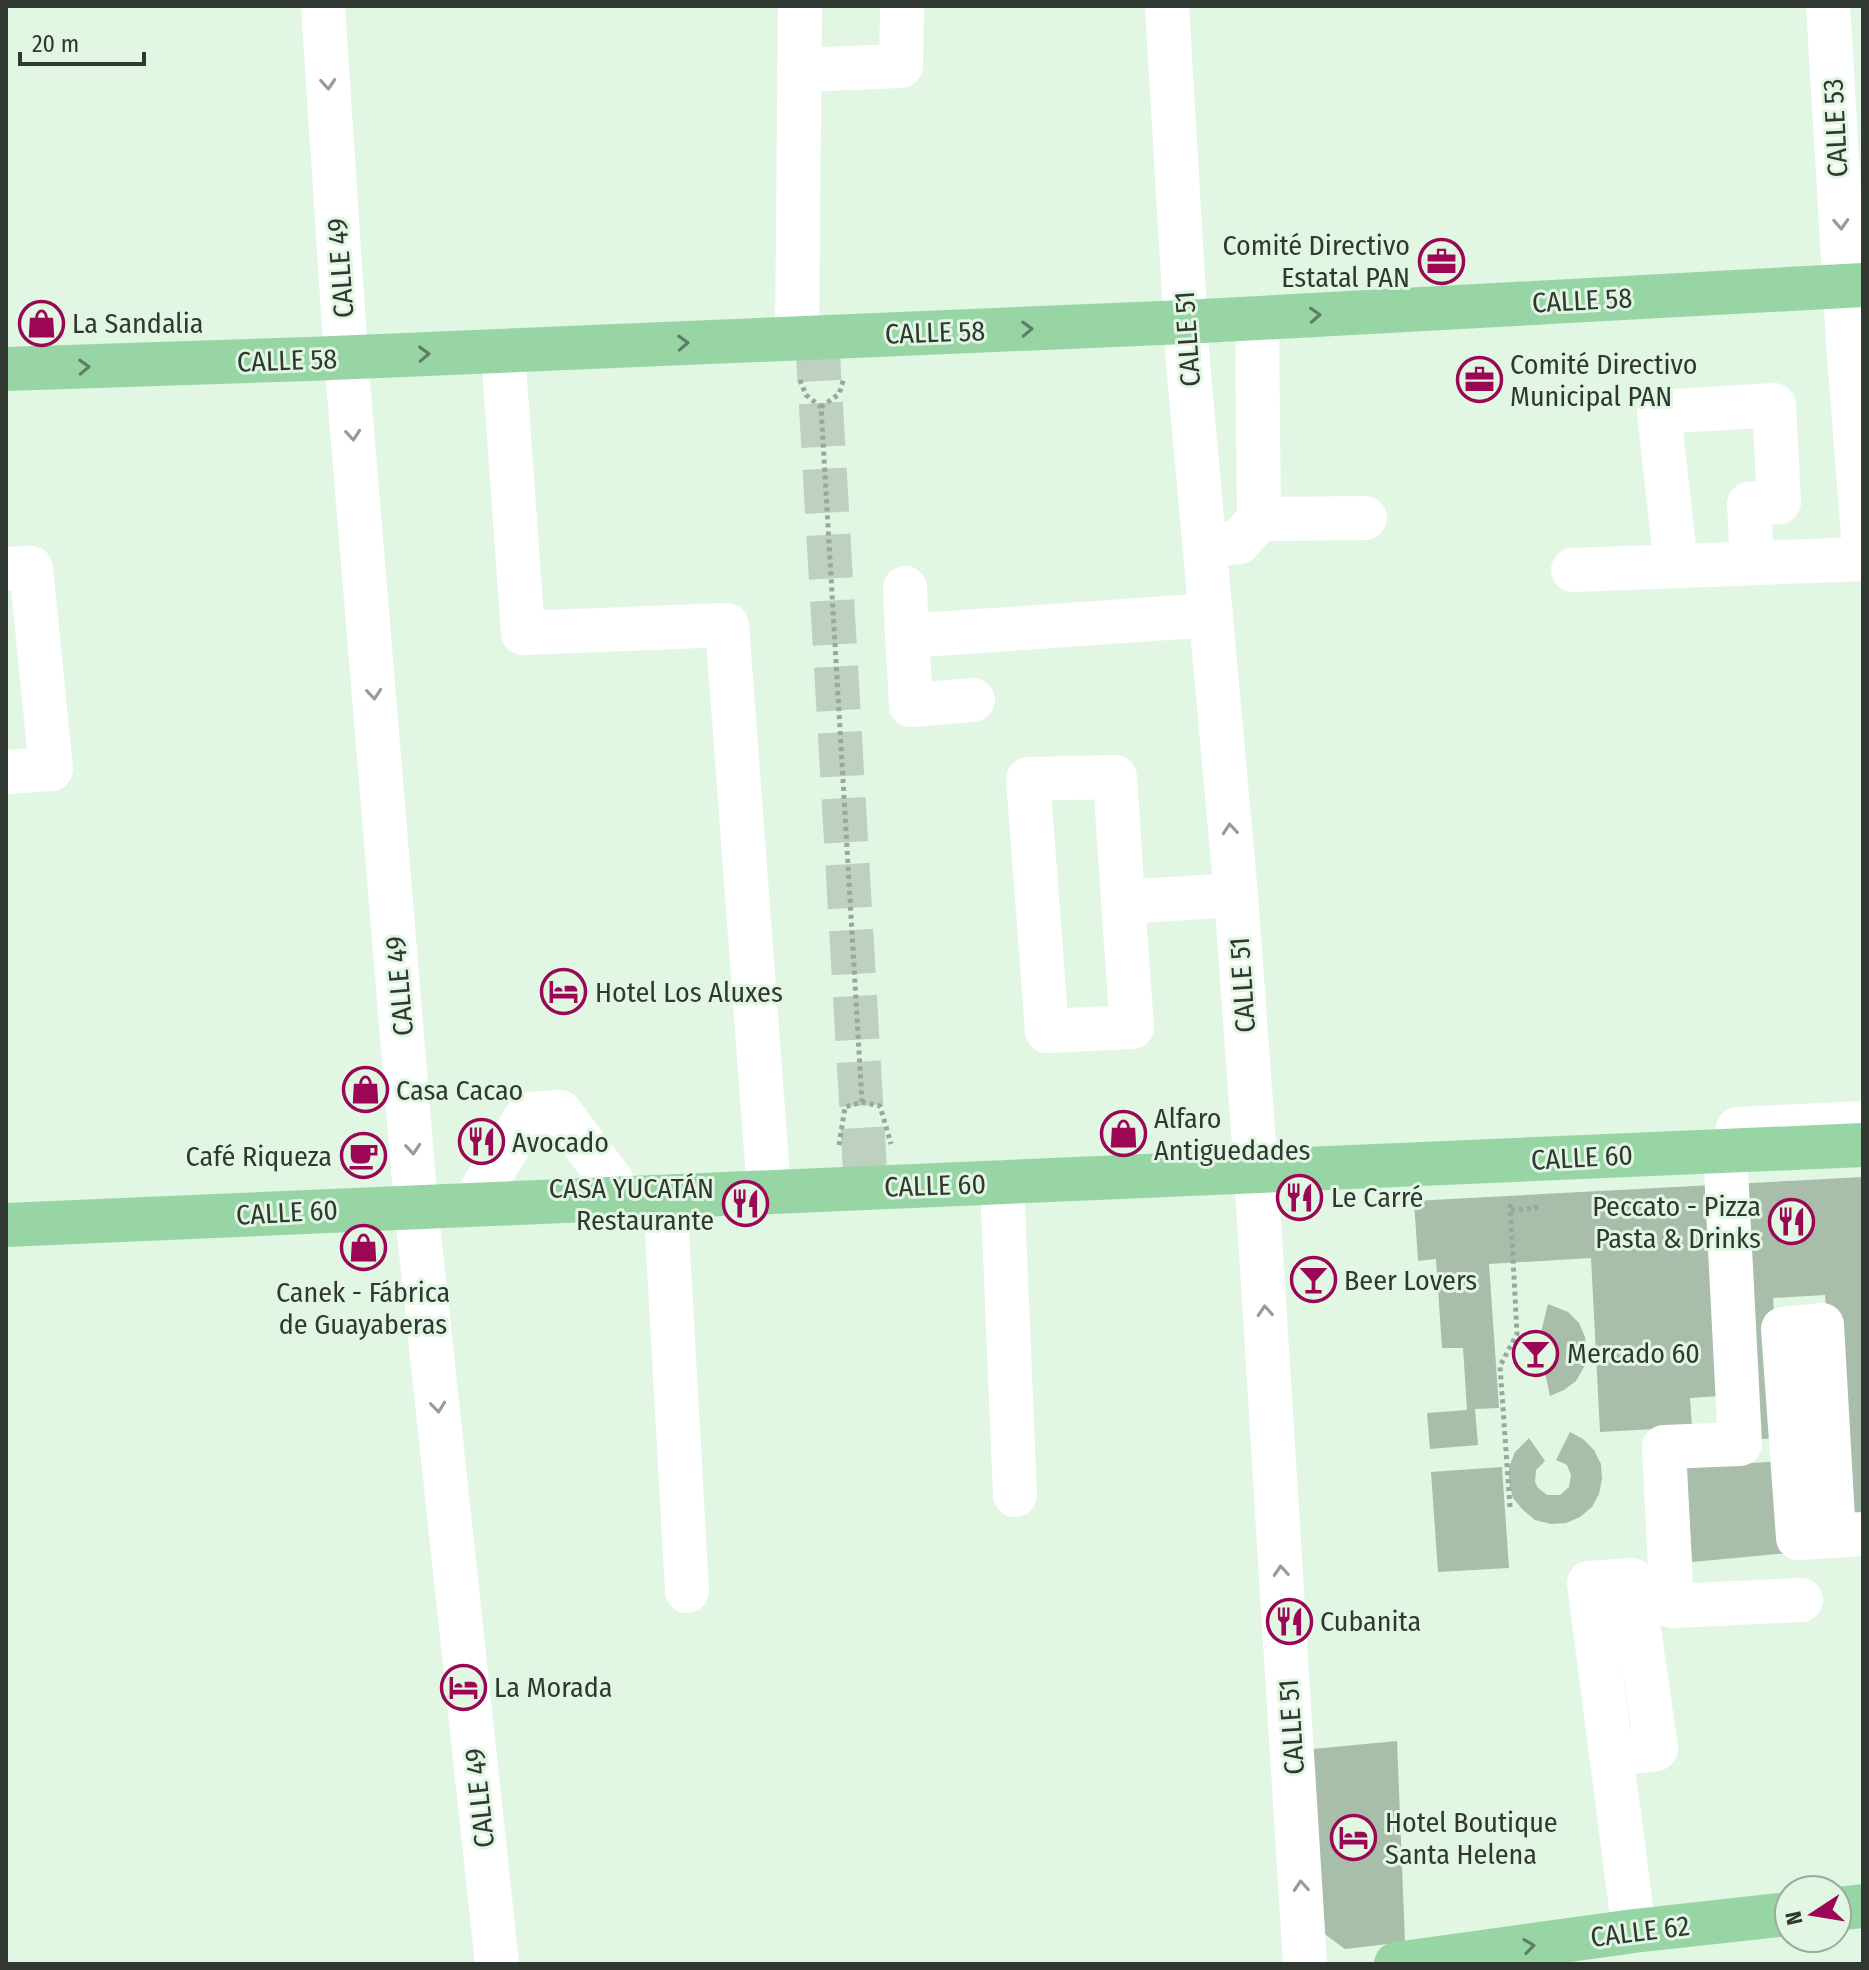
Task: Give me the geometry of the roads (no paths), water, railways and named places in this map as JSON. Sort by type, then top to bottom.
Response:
[{"type":"main road","name":"CALLE 58","points":[[6,369],[503,351],[796,355],[1185,322],[1854,285]]},
{"type":"main road","name":"CALLE 60","points":[[6,1225],[454,1201],[615,1189],[666,1205],[768,1182],[1003,1192],[1253,1188],[1726,1160],[1863,1145]]},
{"type":"main road","name":"CALLE 62","points":[[1396,1964],[1634,1931],[1773,1916]]},
{"type":"street","name":"CALLE 49","points":[[323,6],[346,357],[454,1201],[497,1964]]},
{"type":"street","points":[[796,355],[800,6]]},
{"type":"street","points":[[799,70],[901,66],[902,6]]},
{"type":"street","name":"CALLE 51","points":[[1167,6],[1185,322],[1236,895],[1305,1964]]},
{"type":"street","name":"CALLE 53","points":[[1828,6],[1854,285],[1863,536]]},
{"type":"street","points":[[1205,545],[1239,542],[1259,519],[1257,318]]},
{"type":"street","points":[[503,351],[523,633],[727,625],[768,1182]]},
{"type":"street","points":[[1676,566],[1659,412],[1774,405],[1779,502],[1749,504],[1752,563]]},
{"type":"street","points":[[1259,519],[1365,518]]},
{"type":"street","points":[[1573,570],[1863,559]]},
{"type":"street","points":[[6,569],[31,568],[51,769],[6,772]]},
{"type":"street","points":[[905,588],[911,705],[973,700]]},
{"type":"street","points":[[907,636],[1211,615]]},
{"type":"street","points":[[1115,777],[1123,902],[1132,1027],[1047,1031],[1028,779],[1115,777]]},
{"type":"street","points":[[1123,902],[1236,895]]},
{"type":"street","points":[[454,1201],[528,1114],[560,1112],[615,1189],[768,1182],[834,1170],[1214,1154]]},
{"type":"street","points":[[1295,1150],[1863,1123]]},
{"type":"street","points":[[1726,1160],[1740,1444],[1664,1447],[1672,1606],[1801,1600]]},
{"type":"street","points":[[1253,1188],[1277,1190],[1509,1179],[1726,1160],[1863,1162]]},
{"type":"street","points":[[454,1201],[666,1205],[1003,1192],[1015,1495]]},
{"type":"street","points":[[666,1205],[687,1591]]},
{"type":"street","points":[[6,1206],[370,1208],[6,1242]]},
{"type":"street","points":[[1612,1755],[1634,1931]]},
{"type":"tunnel","points":[[817,337],[866,1188]]},
{"type":"place","name":"Comité Directivo Estatal PAN","points":[[1441,261]]},
{"type":"place","name":"La Sandalia","points":[[41,323]]},
{"type":"place","name":"Comité Directivo Municipal PAN","points":[[1479,380]]},
{"type":"place","name":"Hotel Los Aluxes","points":[[564,992]]},
{"type":"place","name":"Casa Cacao","points":[[365,1090]]},
{"type":"place","name":"Alfaro Antiguedades","points":[[1123,1134]]},
{"type":"place","name":"Avocado","points":[[481,1142]]},
{"type":"place","name":"Café Riqueza","points":[[363,1156]]},
{"type":"place","name":"Le Carré","points":[[1300,1197]]},
{"type":"place","name":"CASA YUCATÁN Restaurante","points":[[745,1204]]},
{"type":"place","name":"Peccato - Pizza Pasta & Drinks","points":[[1792,1222]]},
{"type":"place","name":"Canek - Fábrica de Guayaberas","points":[[363,1248]]},
{"type":"place","name":"Beer Lovers","points":[[1313,1280]]},
{"type":"place","name":"Mercado 60","points":[[1536,1353]]},
{"type":"place","name":"Cubanita","points":[[1289,1621]]},
{"type":"place","name":"La Morada","points":[[463,1687]]},
{"type":"place","name":"Hotel Boutique Santa Helena","points":[[1354,1838]]}]
